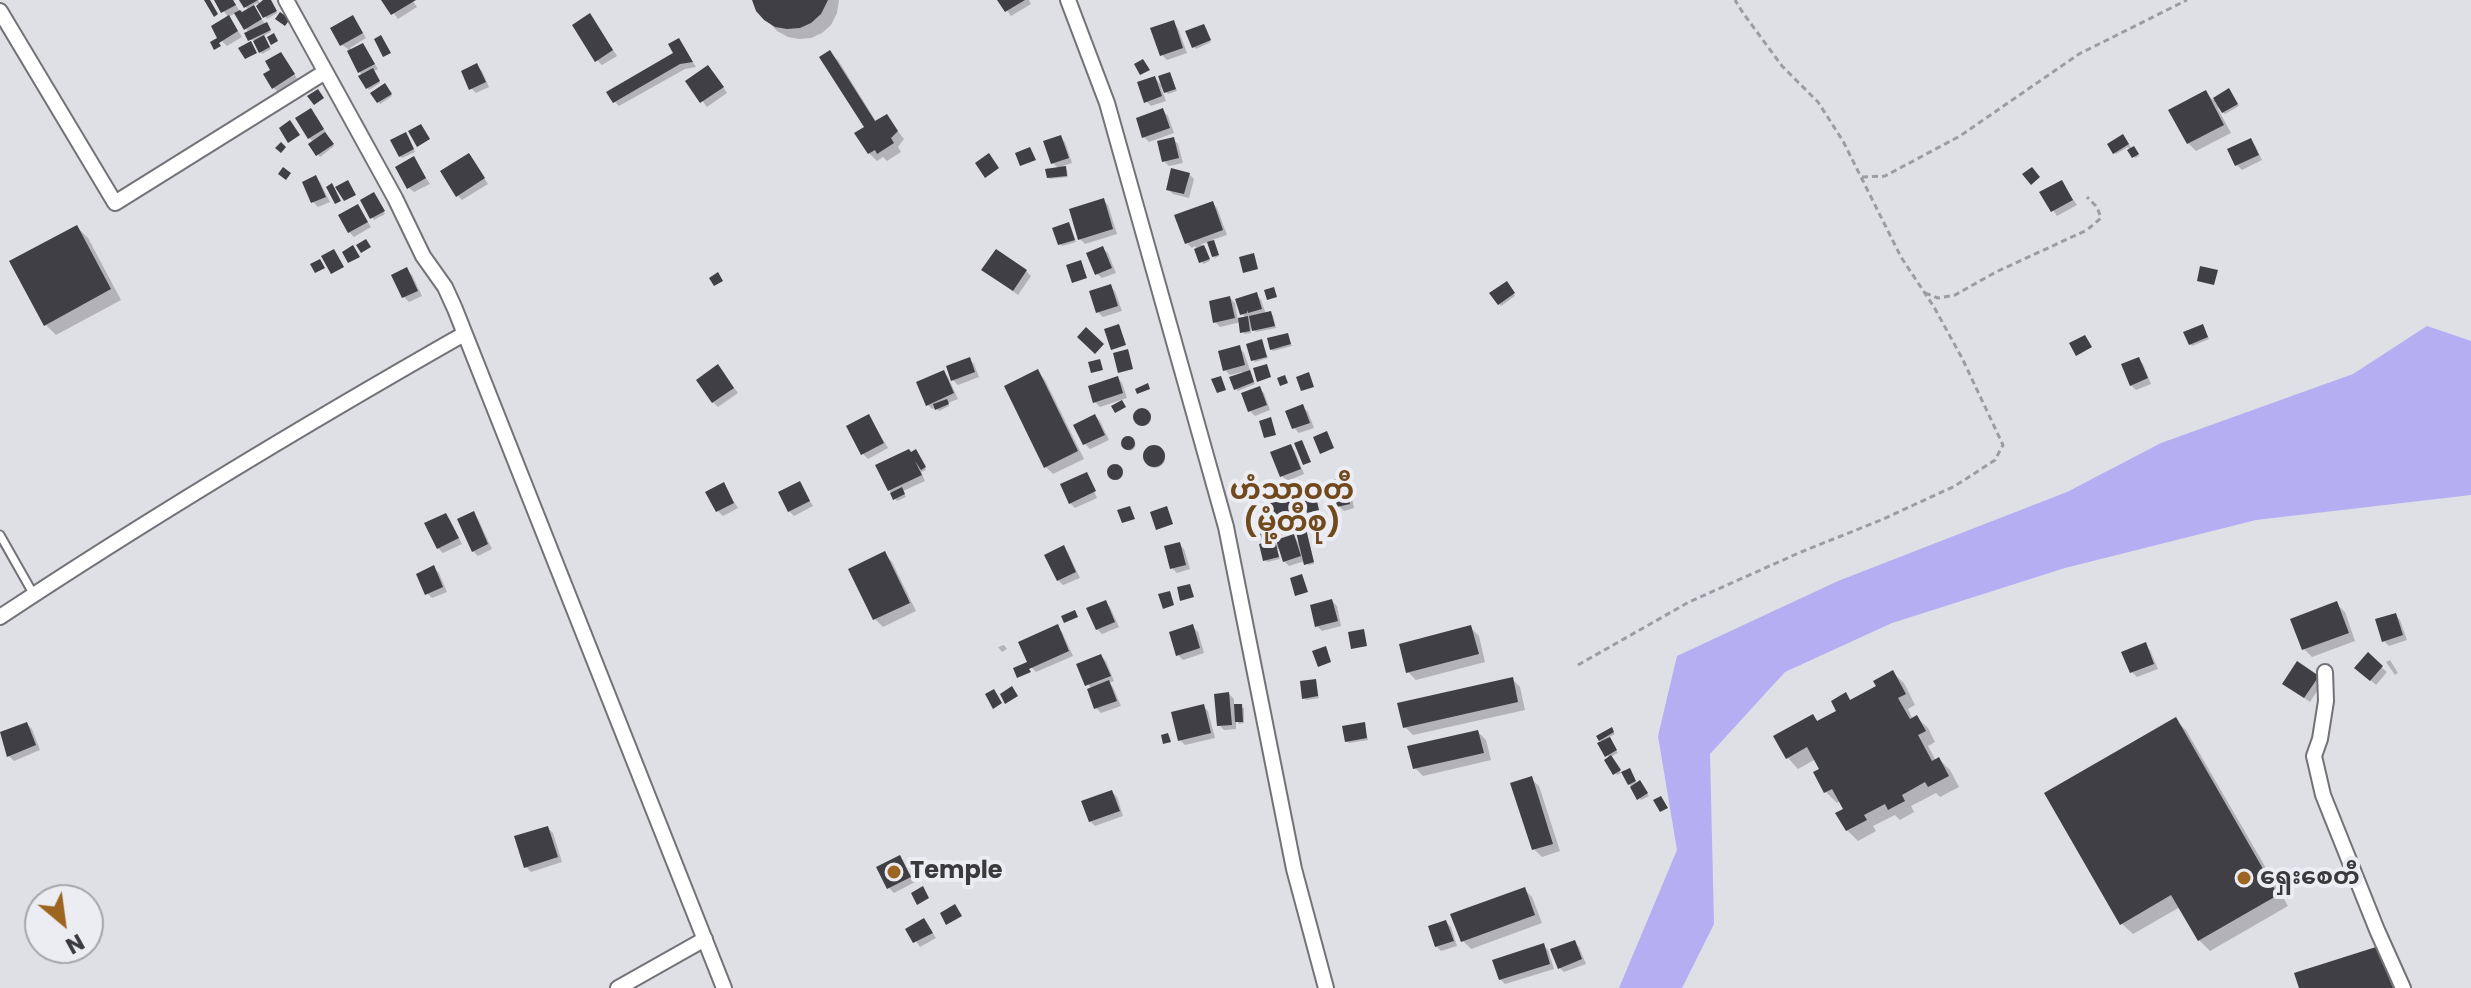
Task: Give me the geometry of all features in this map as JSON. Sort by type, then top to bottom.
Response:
[{"type":"street","points":[[286,0],[395,198],[423,256],[445,287],[724,988]]},
{"type":"street","points":[[1068,0],[1107,103],[1226,527],[1294,869],[1326,988]]},
{"type":"street","points":[[0,11],[115,203],[325,72]]},
{"type":"street","points":[[0,617],[281,438],[464,334]]},
{"type":"street","points":[[2325,672],[2326,701],[2314,756],[2323,795],[2403,988]]},
{"type":"street","points":[[618,988],[705,939]]},
{"type":"lane","points":[[0,535],[34,595]]},
{"type":"path","points":[[1578,665],[1689,602],[1955,486],[1995,460],[2003,445],[1962,358],[1901,257],[1843,141],[1818,102],[1782,66],[1735,0]]},
{"type":"path","points":[[1862,177],[1885,176],[1960,136],[2079,54],[2187,0]]},
{"type":"path","points":[[1925,293],[1938,298],[1955,295],[1996,272],[2087,230],[2101,218],[2097,207],[2087,197]]},
{"type":"shaded area","points":[[2427,326],[2471,341],[2471,495],[2256,520],[2065,568],[1892,623],[1785,672],[1710,754],[1714,924],[1682,988],[1619,988],[1677,850],[1658,736],[1677,656],[1838,581],[2067,492],[2161,443],[2353,374]]},
{"type":"building","points":[[204,0],[210,0],[218,14],[214,17]]},
{"type":"building","points":[[214,0],[233,0],[236,5],[221,13]]},
{"type":"building","points":[[239,0],[258,0],[244,8]]},
{"type":"building","points":[[263,0],[271,0],[277,11],[263,18],[256,6]]},
{"type":"building","points":[[381,0],[416,0],[391,15]]},
{"type":"building","points":[[752,0],[828,0],[821,14],[811,23],[787,29],[775,27],[764,20]]},
{"type":"building","points":[[997,0],[1025,0],[1005,12]]},
{"type":"building","points":[[254,5],[262,19],[244,30],[234,13]]},
{"type":"building","points":[[280,12],[290,19],[285,26],[275,19]]},
{"type":"building","points":[[590,13],[613,50],[595,62],[572,25]]},
{"type":"building","points":[[229,15],[238,31],[214,50],[210,42],[217,38],[211,26]]},
{"type":"building","points":[[353,15],[363,33],[340,46],[330,28]]},
{"type":"building","points":[[1174,20],[1183,48],[1160,56],[1150,28]]},
{"type":"building","points":[[267,22],[271,30],[248,41],[244,33]]},
{"type":"building","points":[[1204,24],[1211,40],[1192,48],[1185,31]]},
{"type":"building","points":[[274,33],[278,41],[271,45],[267,37]]},
{"type":"building","points":[[264,35],[270,47],[259,53],[253,41]]},
{"type":"building","points":[[381,35],[391,53],[383,57],[374,39]]},
{"type":"building","points":[[679,38],[693,62],[680,64],[613,103],[606,92],[673,53],[668,44]]},
{"type":"building","points":[[251,41],[257,53],[245,59],[238,48]]},
{"type":"building","points":[[363,43],[375,64],[358,73],[347,51]]},
{"type":"building","points":[[830,50],[875,121],[887,114],[898,131],[891,138],[894,143],[877,154],[875,150],[868,154],[854,133],[864,127],[819,57]]},
{"type":"building","points":[[281,52],[295,74],[272,89],[263,74],[270,70],[265,61]]},
{"type":"building","points":[[1143,59],[1150,70],[1140,75],[1134,64]]},
{"type":"building","points":[[477,63],[486,82],[469,90],[461,71]]},
{"type":"building","points":[[708,65],[724,87],[700,103],[685,81]]},
{"type":"building","points":[[373,68],[380,81],[366,89],[358,76]]},
{"type":"building","points":[[1170,72],[1176,89],[1164,93],[1158,76]]},
{"type":"building","points":[[1155,76],[1162,96],[1144,103],[1137,82]]},
{"type":"building","points":[[385,83],[392,94],[377,103],[370,93]]},
{"type":"building","points":[[2229,88],[2238,104],[2222,113],[2213,98]]},
{"type":"building","points":[[318,89],[324,98],[314,105],[307,96]]},
{"type":"building","points":[[2206,90],[2224,125],[2187,144],[2168,110]]},
{"type":"building","points":[[311,108],[324,129],[308,139],[295,118]]},
{"type":"building","points":[[1163,108],[1170,128],[1142,138],[1136,118]]},
{"type":"building","points":[[290,120],[300,135],[288,143],[279,128]]},
{"type":"building","points":[[421,124],[430,139],[417,147],[408,131]]},
{"type":"building","points":[[325,132],[334,144],[316,156],[308,144]]},
{"type":"building","points":[[406,132],[414,149],[399,157],[390,140]]},
{"type":"building","points":[[2123,134],[2129,144],[2113,154],[2107,144]]},
{"type":"building","points":[[1061,135],[1069,158],[1051,164],[1043,141]]},
{"type":"building","points":[[1174,137],[1179,158],[1162,162],[1157,141]]},
{"type":"building","points":[[2251,138],[2259,155],[2235,166],[2227,149]]},
{"type":"building","points":[[281,142],[286,147],[281,153],[275,148]]},
{"type":"building","points":[[2134,146],[2139,154],[2132,158],[2127,150]]},
{"type":"building","points":[[1030,147],[1036,160],[1020,166],[1015,153]]},
{"type":"building","points":[[469,153],[485,178],[456,197],[440,171]]},
{"type":"building","points":[[989,153],[999,168],[985,178],[975,163]]},
{"type":"building","points":[[414,156],[426,178],[407,189],[395,167]]},
{"type":"building","points":[[1066,166],[1067,176],[1047,178],[1045,169]]},
{"type":"building","points":[[283,167],[291,173],[286,180],[278,174]]},
{"type":"building","points":[[2032,167],[2040,177],[2031,185],[2022,174]]},
{"type":"building","points":[[1171,168],[1190,173],[1184,194],[1166,190]]},
{"type":"building","points":[[316,175],[326,197],[311,203],[302,182]]},
{"type":"building","points":[[348,180],[356,195],[344,201],[335,187]]},
{"type":"building","points":[[2062,180],[2073,200],[2051,212],[2039,192]]},
{"type":"building","points":[[332,183],[341,201],[335,204],[326,187]]},
{"type":"building","points":[[374,192],[385,211],[370,219],[360,200]]},
{"type":"building","points":[[1104,198],[1113,229],[1078,240],[1069,209]]},
{"type":"building","points":[[1213,201],[1223,230],[1185,244],[1174,215]]},
{"type":"building","points":[[358,204],[368,222],[348,233],[338,215]]},
{"type":"building","points":[[1069,222],[1075,240],[1058,245],[1052,228]]},
{"type":"building","points":[[77,225],[111,289],[44,326],[9,261]]},
{"type":"building","points":[[366,239],[371,247],[361,253],[356,245]]},
{"type":"building","points":[[1214,240],[1219,255],[1212,257],[1207,242]]},
{"type":"building","points":[[353,245],[360,257],[348,263],[342,252]]},
{"type":"building","points":[[1204,245],[1210,259],[1199,263],[1194,249]]},
{"type":"building","points":[[1103,246],[1112,268],[1095,275],[1086,253]]},
{"type":"building","points":[[334,249],[344,267],[331,274],[321,256]]},
{"type":"building","points":[[996,249],[1027,270],[1013,291],[981,270]]},
{"type":"building","points":[[1254,253],[1258,269],[1243,273],[1239,257]]},
{"type":"building","points":[[320,259],[325,268],[315,273],[310,264]]},
{"type":"building","points":[[1081,260],[1087,278],[1072,283],[1066,265]]},
{"type":"building","points":[[2200,266],[2218,270],[2214,285],[2197,281]]},
{"type":"building","points":[[407,267],[418,291],[402,298],[391,275]]},
{"type":"building","points":[[718,272],[723,281],[714,286],[709,278]]},
{"type":"building","points":[[1507,281],[1515,293],[1498,305],[1489,293]]},
{"type":"building","points":[[1111,284],[1118,306],[1096,313],[1089,291]]},
{"type":"building","points":[[1274,287],[1277,297],[1267,300],[1264,290]]},
{"type":"building","points":[[1257,292],[1262,309],[1248,313],[1247,310],[1247,313],[1240,315],[1235,299]]},
{"type":"building","points":[[1230,296],[1235,318],[1213,323],[1209,301]]},
{"type":"building","points":[[1271,311],[1275,326],[1252,331],[1249,316]]},
{"type":"building","points":[[1248,316],[1250,331],[1240,333],[1238,318]]},
{"type":"building","points":[[1119,324],[1126,345],[1111,350],[1104,329]]},
{"type":"building","points":[[2203,324],[2208,337],[2189,345],[2183,332]]},
{"type":"building","points":[[1086,327],[1104,344],[1095,354],[1077,337]]},
{"type":"building","points":[[1288,333],[1291,344],[1270,350],[1267,338]]},
{"type":"building","points":[[2085,335],[2092,347],[2076,356],[2069,343]]},
{"type":"building","points":[[1262,339],[1267,357],[1251,361],[1246,344]]},
{"type":"building","points":[[1240,345],[1245,365],[1223,371],[1218,351]]},
{"type":"building","points":[[1128,349],[1133,369],[1118,373],[1113,353]]},
{"type":"building","points":[[970,357],[975,372],[951,381],[946,366]]},
{"type":"building","points":[[2139,357],[2148,378],[2130,386],[2121,364]]},
{"type":"building","points":[[1100,359],[1103,370],[1091,373],[1088,362]]},
{"type":"building","points":[[718,364],[734,388],[712,403],[696,380]]},
{"type":"building","points":[[1267,364],[1271,377],[1257,382],[1253,368]]},
{"type":"building","points":[[1038,369],[1078,451],[1044,468],[1004,386]]},
{"type":"building","points":[[944,370],[954,393],[926,406],[916,382]]},
{"type":"building","points":[[1250,370],[1254,382],[1234,390],[1229,377]]},
{"type":"building","points":[[1309,372],[1314,387],[1301,391],[1296,377]]},
{"type":"building","points":[[1285,375],[1288,383],[1280,386],[1277,378]]},
{"type":"building","points":[[1118,376],[1123,393],[1093,403],[1088,386]]},
{"type":"building","points":[[1221,376],[1226,390],[1217,393],[1211,379]]},
{"type":"building","points":[[1148,383],[1150,389],[1137,394],[1135,389]]},
{"type":"building","points":[[1260,386],[1267,405],[1248,412],[1241,393]]},
{"type":"building","points":[[947,399],[949,404],[935,410],[933,404]]},
{"type":"building","points":[[1122,400],[1126,407],[1115,413],[1111,406]]},
{"type":"building","points":[[1303,404],[1310,423],[1292,429],[1285,411]]},
{"type":"building","points":[[1138,408],[1146,408],[1151,417],[1149,424],[1138,426],[1133,421],[1133,413]]},
{"type":"building","points":[[869,414],[884,443],[861,455],[846,426]]},
{"type":"building","points":[[1095,414],[1105,435],[1083,445],[1073,425]]},
{"type":"building","points":[[1271,417],[1276,435],[1264,438],[1259,421]]},
{"type":"building","points":[[1327,431],[1334,448],[1320,454],[1313,437]]},
{"type":"building","points":[[1128,436],[1135,443],[1128,450],[1121,443]]},
{"type":"building","points":[[1302,440],[1311,462],[1303,465],[1294,443]]},
{"type":"building","points":[[1291,444],[1301,469],[1280,477],[1270,452]]},
{"type":"building","points":[[1154,445],[1162,448],[1165,456],[1162,464],[1154,467],[1146,464],[1143,456],[1146,448]]},
{"type":"building","points":[[909,449],[911,452],[916,449],[926,467],[921,470],[915,461],[922,475],[888,491],[875,465]]},
{"type":"building","points":[[1115,464],[1121,466],[1121,478],[1115,480],[1109,478],[1107,472],[1109,466]]},
{"type":"building","points":[[1087,472],[1096,491],[1069,504],[1060,484]]},
{"type":"building","points":[[1345,477],[1350,504],[1337,507],[1332,480]]},
{"type":"building","points":[[800,481],[810,501],[788,512],[778,492]]},
{"type":"building","points":[[724,482],[734,503],[716,512],[705,492]]},
{"type":"building","points":[[902,487],[905,494],[893,500],[890,493]]},
{"type":"building","points":[[1292,489],[1298,510],[1270,518],[1265,497]]},
{"type":"building","points":[[1316,497],[1319,510],[1307,513],[1304,501]]},
{"type":"building","points":[[1130,506],[1135,519],[1122,523],[1117,510]]},
{"type":"building","points":[[1167,506],[1173,524],[1156,530],[1150,512]]},
{"type":"building","points":[[474,511],[488,544],[472,552],[457,519]]},
{"type":"building","points":[[446,513],[459,538],[437,549],[424,523]]},
{"type":"building","points":[[1304,513],[1308,523],[1294,529],[1290,519]]},
{"type":"building","points":[[1288,518],[1292,530],[1278,534],[1274,522]]},
{"type":"building","points":[[1271,522],[1275,535],[1262,540],[1258,526]]},
{"type":"building","points":[[1306,529],[1314,562],[1304,565],[1296,532]]},
{"type":"building","points":[[1294,534],[1301,556],[1283,562],[1276,540]]},
{"type":"building","points":[[1275,540],[1279,557],[1263,561],[1259,544]]},
{"type":"building","points":[[1180,542],[1186,565],[1170,569],[1164,546]]},
{"type":"building","points":[[1064,545],[1076,572],[1057,581],[1044,555]]},
{"type":"building","points":[[885,551],[910,603],[873,620],[848,569]]},
{"type":"building","points":[[434,565],[443,587],[425,595],[416,574]]},
{"type":"building","points":[[1302,574],[1308,592],[1295,596],[1290,578]]},
{"type":"building","points":[[1190,584],[1194,597],[1180,601],[1177,587]]},
{"type":"building","points":[[1170,591],[1174,605],[1163,609],[1158,594]]},
{"type":"building","points":[[1332,599],[1338,621],[1315,627],[1310,605]]},
{"type":"building","points":[[1106,600],[1115,622],[1096,630],[1086,608]]},
{"type":"building","points":[[2337,601],[2349,633],[2302,650],[2290,619]]},
{"type":"building","points":[[1075,610],[1078,617],[1064,623],[1061,616]]},
{"type":"building","points":[[2396,613],[2403,635],[2382,642],[2375,619]]},
{"type":"building","points":[[1058,624],[1069,651],[1029,669],[1031,672],[1017,678],[1013,668],[1027,662],[1018,642]]},
{"type":"building","points":[[1193,624],[1200,648],[1176,656],[1169,632]]},
{"type":"building","points":[[1471,625],[1479,654],[1406,673],[1399,644]]},
{"type":"building","points":[[1364,629],[1367,646],[1351,649],[1348,632]]},
{"type":"building","points":[[2146,642],[2154,664],[2130,673],[2121,652]]},
{"type":"building","points":[[1326,646],[1331,662],[1318,667],[1312,651]]},
{"type":"building","points":[[2368,652],[2383,666],[2370,681],[2354,668]]},
{"type":"building","points":[[1101,654],[1111,676],[1085,686],[1076,664]]},
{"type":"building","points":[[2297,661],[2319,676],[2304,698],[2282,684]]},
{"type":"building","points":[[1893,670],[1906,694],[1898,698],[1910,719],[1917,715],[1926,731],[1918,735],[1932,761],[1939,757],[1949,776],[1928,787],[1925,782],[1902,795],[1905,801],[1888,810],[1885,804],[1864,815],[1867,820],[1846,831],[1835,813],[1843,809],[1832,789],[1824,793],[1813,772],[1819,769],[1807,747],[1786,759],[1773,736],[1813,714],[1817,721],[1836,711],[1831,701],[1846,692],[1850,700],[1876,686],[1873,681]]},
{"type":"building","points":[[1513,677],[1518,702],[1403,728],[1397,703]]},
{"type":"building","points":[[1316,679],[1318,696],[1302,699],[1300,681]]},
{"type":"building","points":[[1109,680],[1117,701],[1094,709],[1087,689]]},
{"type":"building","points":[[1012,686],[1018,696],[1005,704],[1000,694]]},
{"type":"building","points":[[994,689],[1002,703],[993,709],[985,694]]},
{"type":"building","points":[[1229,692],[1232,725],[1217,726],[1214,694]]},
{"type":"building","points":[[1204,704],[1211,733],[1178,741],[1171,712]]},
{"type":"building","points":[[1234,704],[1242,704],[1243,722],[1235,722]]},
{"type":"building","points":[[2176,717],[2278,895],[2198,941],[2171,895],[2120,925],[2044,793]]},
{"type":"building","points":[[27,722],[36,745],[7,757],[0,732]]},
{"type":"building","points":[[1365,722],[1367,738],[1345,742],[1342,726]]},
{"type":"building","points":[[1612,727],[1614,732],[1599,741],[1596,736]]},
{"type":"building","points":[[1478,730],[1484,753],[1413,769],[1407,746]]},
{"type":"building","points":[[1168,733],[1171,742],[1163,744],[1161,735]]},
{"type":"building","points":[[1610,737],[1617,750],[1605,757],[1597,743]]},
{"type":"building","points":[[1611,755],[1621,770],[1613,775],[1604,760]]},
{"type":"building","points":[[1630,768],[1636,781],[1628,785],[1621,772]]},
{"type":"building","points":[[1532,776],[1553,844],[1532,850],[1510,783]]},
{"type":"building","points":[[1640,780],[1648,793],[1637,800],[1630,787]]},
{"type":"building","points":[[1112,790],[1120,811],[1089,822],[1081,801]]},
{"type":"building","points":[[1661,796],[1668,808],[1660,812],[1653,800]]},
{"type":"building","points":[[548,826],[558,857],[524,868],[514,836]]},
{"type":"building","name":"Temple","points":[[900,855],[911,877],[887,889],[876,867]]},
{"type":"building","name":"Temple","points":[[923,886],[929,898],[917,905],[911,893]]},
{"type":"building","points":[[1525,887],[1535,915],[1461,942],[1450,914]]},
{"type":"building","name":"Temple","points":[[955,904],[962,916],[946,925],[940,913]]},
{"type":"building","name":"Temple","points":[[924,918],[933,933],[913,943],[905,929]]},
{"type":"building","points":[[1446,920],[1454,941],[1435,947],[1428,926]]},
{"type":"building","points":[[1575,940],[1582,959],[1558,969],[1550,949]]},
{"type":"building","points":[[1544,943],[1550,964],[1499,980],[1492,960]]},
{"type":"building","points":[[2376,947],[2393,988],[2299,988],[2294,973]]},
{"type":"place","name":"Temple","points":[[894,872]]},
{"type":"place","name":"ရှေးစေတီ","points":[[2244,878]]},
{"type":"district","name":"ဟံသာဝတီ (မုံ့တီစု)","points":[[1292,508]]}]
